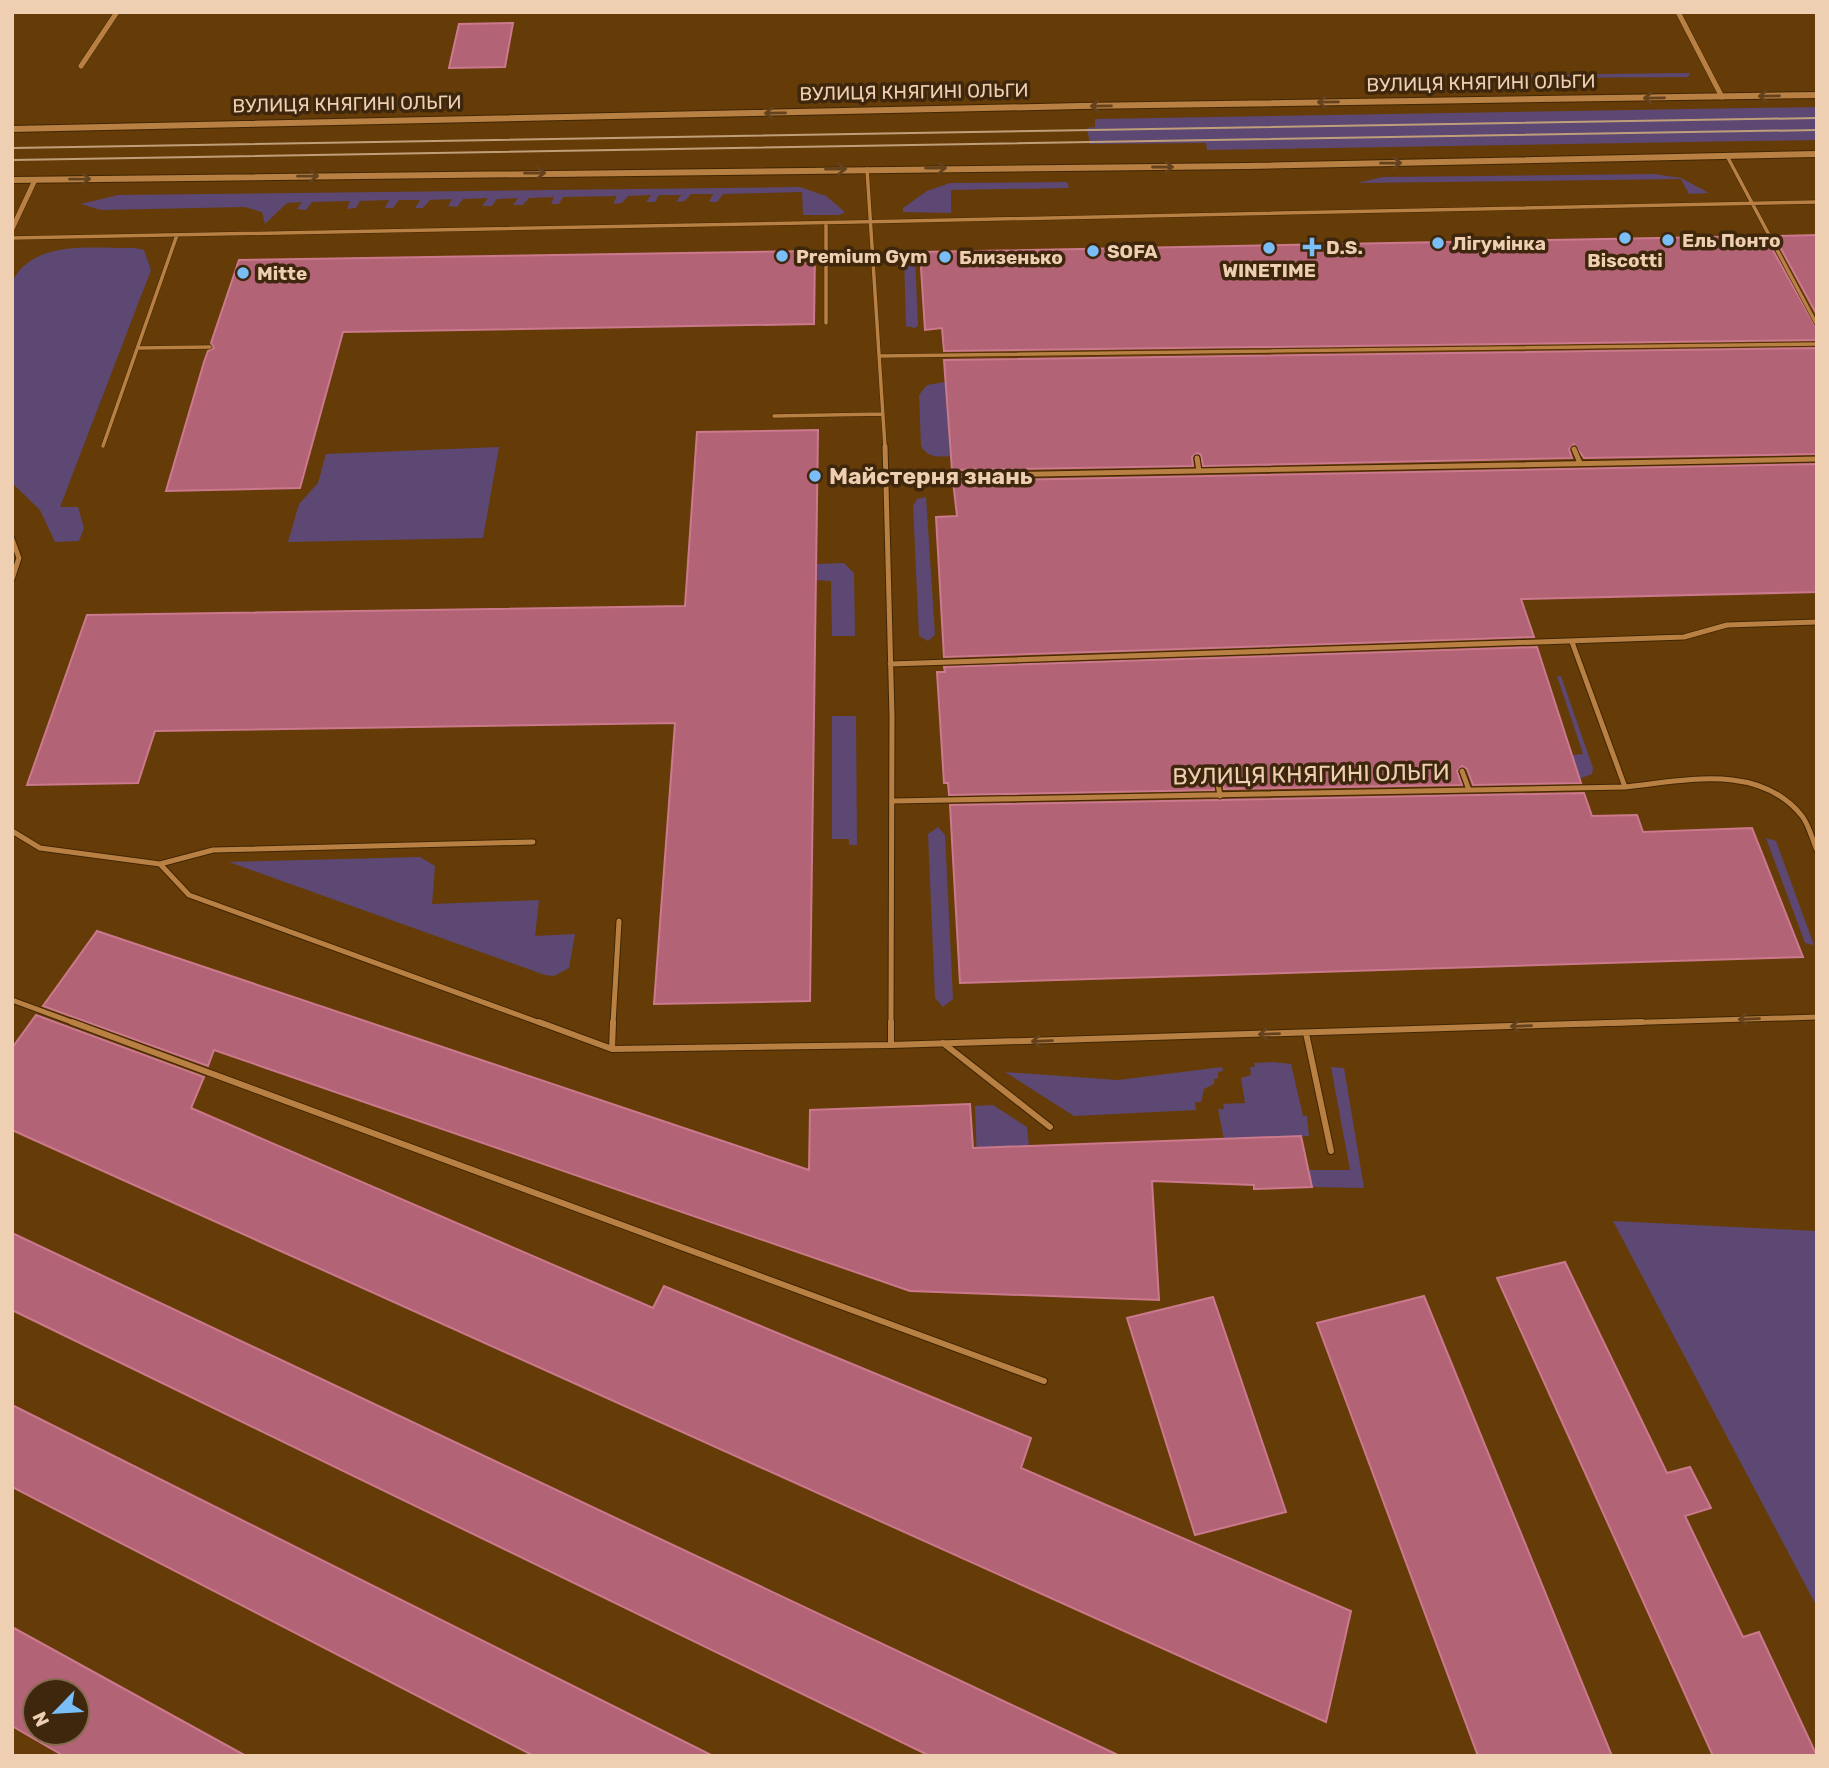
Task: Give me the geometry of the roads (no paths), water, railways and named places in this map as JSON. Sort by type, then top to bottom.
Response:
[{"type":"main road","name":"ВУЛИЦЯ КНЯГИНІ ОЛЬГИ","points":[[17,128],[1817,95]]},
{"type":"main road","points":[[12,180],[1247,166],[1817,154]]},
{"type":"street","points":[[82,66],[117,12]]},
{"type":"street","points":[[1678,12],[1722,97]]},
{"type":"street","points":[[12,229],[35,180]]},
{"type":"lane","points":[[1727,156],[1755,204],[1817,325]]},
{"type":"lane","points":[[867,169],[887,477],[894,802],[891,1045]]},
{"type":"lane","points":[[12,238],[826,225],[1099,216],[1817,202]]},
{"type":"lane","points":[[826,225],[826,323]]},
{"type":"lane","points":[[103,446],[177,235]]},
{"type":"lane","points":[[880,356],[1817,344]]},
{"type":"lane","points":[[138,348],[210,347]]},
{"type":"lane","points":[[774,416],[883,414]]},
{"type":"lane","points":[[1574,449],[1580,463]]},
{"type":"lane","points":[[1197,458],[1199,471]]},
{"type":"lane","points":[[887,477],[1817,458]]},
{"type":"lane","points":[[12,540],[19,558],[12,579]]},
{"type":"lane","points":[[890,664],[1684,637],[1727,625],[1817,622]]},
{"type":"lane","points":[[1572,642],[1625,788]]},
{"type":"lane","points":[[1462,771],[1469,790]]},
{"type":"lane","points":[[1217,777],[1220,796]]},
{"type":"lane","points":[[1728,778],[1770,787],[1802,815],[1817,850]]},
{"type":"lane","name":"ВУЛИЦЯ КНЯГИНІ ОЛЬГИ","points":[[894,802],[1625,788],[1728,778]]},
{"type":"lane","points":[[12,831],[40,848],[160,864],[213,850],[533,842]]},
{"type":"lane","points":[[160,864],[190,895],[612,1049],[891,1045],[1817,1017]]},
{"type":"lane","points":[[612,1049],[619,921]]},
{"type":"lane","points":[[12,1000],[1044,1381]]},
{"type":"lane","points":[[1306,1033],[1331,1151]]},
{"type":"lane","points":[[943,1043],[1050,1127]]},
{"type":"tram line","points":[[12,148],[1817,118]]},
{"type":"tram line","points":[[12,160],[1817,130]]},
{"type":"place","name":"Biscotti","points":[[1625,238]]},
{"type":"place","name":"Ель Понто","points":[[1668,240]]},
{"type":"place","name":"Лігумінка","points":[[1438,243]]},
{"type":"place","name":"D.S.","points":[[1312,247]]},
{"type":"place","name":"WINETIME","points":[[1269,248]]},
{"type":"place","name":"SOFA","points":[[1093,251]]},
{"type":"place","name":"Premium Gym","points":[[782,256]]},
{"type":"place","name":"Близенько","points":[[945,257]]},
{"type":"place","name":"Mitte","points":[[243,273]]},
{"type":"place","name":"Майстерня знань","points":[[815,476]]}]
